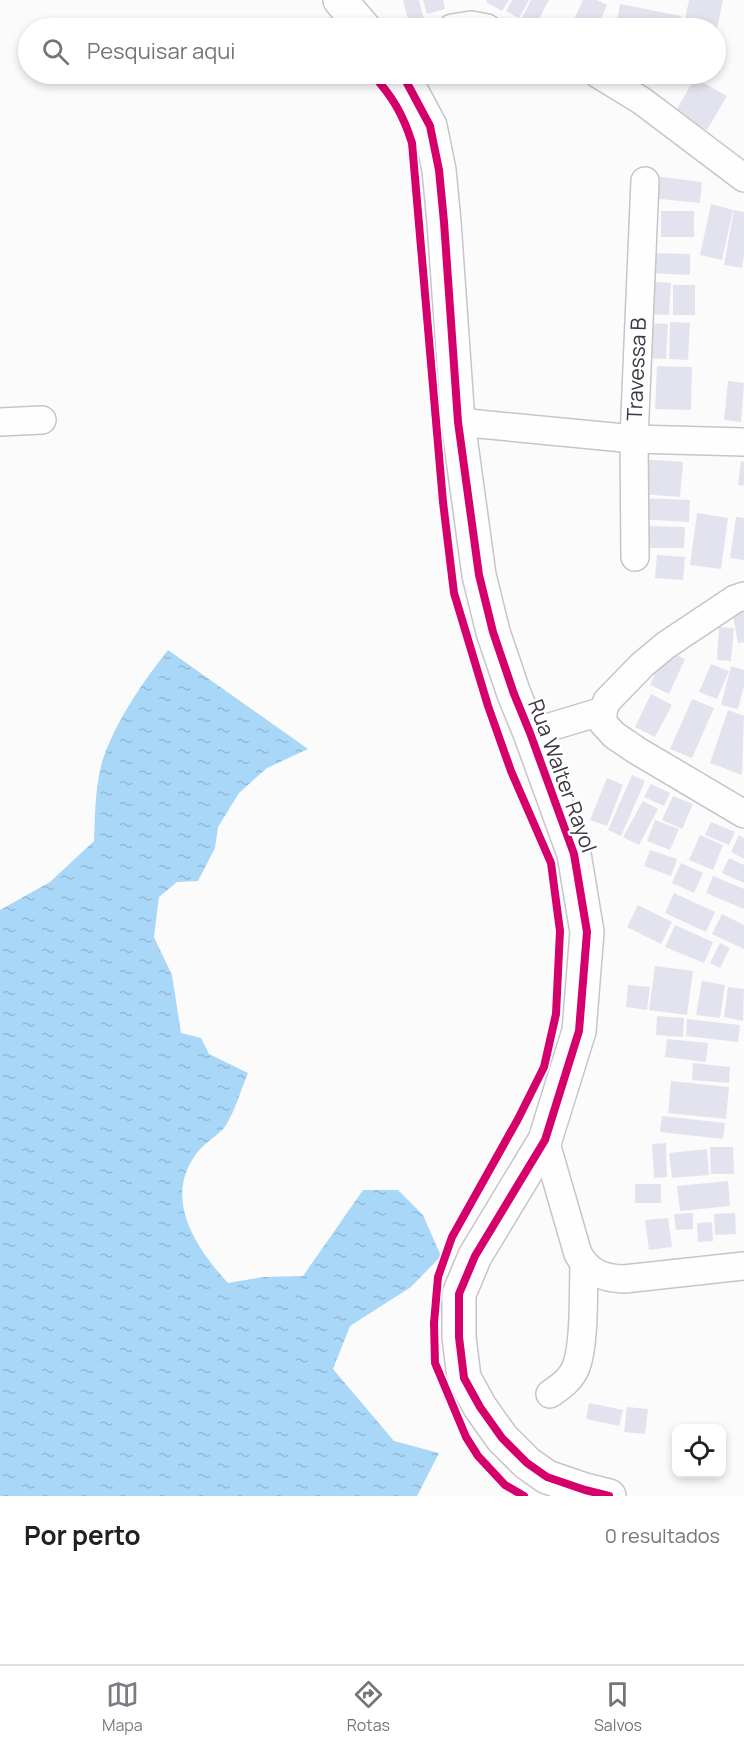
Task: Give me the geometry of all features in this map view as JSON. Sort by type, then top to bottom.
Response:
[{"type":"street","points":[[340,0],[355,18]]},
{"type":"street","name":"Rua Walter Rayol","points":[[408,84],[430,126],[439,170],[458,422],[479,575],[493,632],[514,694],[574,854],[587,932],[579,1031],[545,1140],[475,1256],[459,1294],[460,1347],[464,1377],[480,1407],[502,1438],[527,1463],[547,1477],[597,1493]]},
{"type":"street","points":[[615,84],[642,100],[744,177]]},
{"type":"street","name":"Travessa B","points":[[635,558],[634,439],[645,181]]},
{"type":"street","points":[[0,422],[42,420]]},
{"type":"street","points":[[458,422],[634,439],[744,442]]},
{"type":"street","points":[[530,733],[605,706],[642,665],[666,645],[735,599],[744,596]]},
{"type":"street","points":[[605,706],[603,723],[614,735],[744,814]]},
{"type":"street","points":[[545,1140],[578,1254],[584,1265],[595,1274],[624,1279],[744,1266]]},
{"type":"street","points":[[550,1394],[565,1383],[575,1368],[580,1349],[584,1265]]},
{"type":"water","points":[[168,650],[308,749],[267,768],[239,793],[218,827],[215,848],[198,881],[177,882],[159,897],[154,937],[172,975],[181,1033],[201,1038],[209,1054],[248,1073],[224,1128],[200,1149],[187,1170],[183,1187],[183,1205],[187,1222],[205,1254],[228,1283],[263,1277],[303,1276],[363,1190],[398,1190],[423,1215],[441,1256],[411,1287],[350,1326],[333,1369],[394,1441],[439,1453],[417,1496],[0,1496],[0,910],[50,882],[94,841],[96,801],[102,762],[114,732],[130,703]]},
{"type":"building","points":[[403,0],[419,0],[424,18],[408,18]]},
{"type":"building","points":[[423,0],[443,0],[445,9],[427,14]]},
{"type":"building","points":[[487,0],[509,0],[502,11],[486,2]]},
{"type":"building","points":[[512,0],[529,0],[519,18],[506,11]]},
{"type":"building","points":[[531,0],[549,0],[539,18],[522,18]]},
{"type":"building","points":[[583,0],[597,0],[607,5],[601,18],[575,18]]},
{"type":"building","points":[[689,0],[723,0],[719,18],[685,18]]},
{"type":"building","points":[[620,4],[681,16],[681,18],[618,18]]},
{"type":"building","points":[[691,84],[706,84],[727,96],[707,130],[675,112]]},
{"type":"building","points":[[653,176],[702,182],[700,203],[650,198]]},
{"type":"building","points":[[711,204],[733,210],[722,260],[700,255]]},
{"type":"building","points":[[734,210],[744,212],[742,268],[724,265]]},
{"type":"building","points":[[661,211],[694,211],[694,237],[661,237]]},
{"type":"building","points":[[648,253],[690,254],[690,275],[648,273]]},
{"type":"building","points":[[647,281],[671,283],[669,315],[645,314]]},
{"type":"building","points":[[673,285],[695,285],[695,315],[673,315]]},
{"type":"building","points":[[670,322],[690,323],[688,360],[669,359]]},
{"type":"building","points":[[644,323],[668,324],[666,359],[642,358]]},
{"type":"building","points":[[657,366],[692,367],[691,410],[655,409]]},
{"type":"building","points":[[728,381],[744,383],[741,422],[724,420]]},
{"type":"building","points":[[642,459],[683,462],[680,497],[640,494]]},
{"type":"building","points":[[741,461],[744,462],[744,486],[738,485]]},
{"type":"building","points":[[640,498],[690,500],[689,522],[639,519]]},
{"type":"building","points":[[697,513],[728,518],[721,569],[690,565]]},
{"type":"building","points":[[736,517],[744,518],[744,560],[730,558]]},
{"type":"building","points":[[639,526],[685,527],[684,548],[639,548]]},
{"type":"building","points":[[657,555],[685,557],[683,580],[655,578]]},
{"type":"building","points":[[744,609],[744,642],[738,643],[732,611]]},
{"type":"building","points":[[719,627],[734,628],[731,661],[717,660]]},
{"type":"building","points":[[666,650],[685,659],[669,694],[650,685]]},
{"type":"building","points":[[711,664],[729,671],[717,699],[699,692]]},
{"type":"building","points":[[731,666],[744,670],[744,686],[738,709],[721,705]]},
{"type":"building","points":[[651,694],[672,705],[655,737],[635,727]]},
{"type":"building","points":[[692,699],[714,708],[692,758],[670,749]]},
{"type":"building","points":[[728,710],[744,716],[742,775],[710,763]]},
{"type":"building","points":[[632,775],[645,781],[621,836],[608,830]]},
{"type":"building","points":[[607,778],[623,785],[607,826],[590,820]]},
{"type":"building","points":[[651,784],[670,793],[664,806],[644,797]]},
{"type":"building","points":[[673,796],[693,804],[682,829],[662,820]]},
{"type":"building","points":[[643,801],[658,809],[639,845],[623,837]]},
{"type":"building","points":[[655,820],[679,829],[670,850],[647,841]]},
{"type":"building","points":[[711,822],[735,832],[729,845],[705,835]]},
{"type":"building","points":[[700,835],[723,845],[713,870],[689,860]]},
{"type":"building","points":[[739,835],[744,838],[744,859],[731,852]]},
{"type":"building","points":[[650,850],[677,859],[671,876],[644,866]]},
{"type":"building","points":[[729,858],[744,865],[744,883],[722,873]]},
{"type":"building","points":[[681,863],[703,873],[694,893],[672,883]]},
{"type":"building","points":[[713,876],[744,889],[744,909],[706,893]]},
{"type":"building","points":[[674,893],[715,912],[706,932],[665,913]]},
{"type":"building","points":[[638,905],[672,922],[661,944],[627,927]]},
{"type":"building","points":[[722,914],[744,925],[744,949],[712,934]]},
{"type":"building","points":[[675,925],[713,942],[704,963],[665,947]]},
{"type":"building","points":[[720,943],[730,948],[720,968],[710,963]]},
{"type":"building","points":[[655,966],[693,971],[687,1015],[649,1010]]},
{"type":"building","points":[[702,981],[725,985],[720,1018],[696,1015]]},
{"type":"building","points":[[628,985],[650,987],[647,1010],[626,1007]]},
{"type":"building","points":[[728,987],[744,989],[743,1021],[724,1017]]},
{"type":"building","points":[[657,1016],[684,1018],[683,1037],[656,1035]]},
{"type":"building","points":[[687,1019],[740,1025],[738,1042],[686,1036]]},
{"type":"building","points":[[667,1039],[708,1043],[706,1062],[665,1057]]},
{"type":"building","points":[[693,1063],[730,1067],[729,1083],[692,1080]]},
{"type":"building","points":[[671,1081],[729,1087],[726,1119],[668,1113]]},
{"type":"building","points":[[662,1116],[725,1123],[723,1139],[660,1132]]},
{"type":"building","points":[[666,1143],[667,1177],[654,1178],[652,1144]]},
{"type":"building","points":[[710,1147],[733,1147],[734,1174],[711,1174]]},
{"type":"building","points":[[707,1149],[709,1175],[672,1178],[669,1153]]},
{"type":"building","points":[[728,1181],[730,1206],[680,1211],[677,1186]]},
{"type":"building","points":[[635,1184],[661,1184],[661,1203],[635,1203]]},
{"type":"building","points":[[693,1213],[693,1229],[676,1230],[674,1214]]},
{"type":"building","points":[[735,1213],[736,1234],[715,1235],[714,1214]]},
{"type":"building","points":[[668,1218],[672,1247],[649,1250],[645,1220]]},
{"type":"building","points":[[712,1222],[713,1241],[698,1242],[697,1223]]},
{"type":"building","points":[[589,1403],[623,1410],[619,1426],[586,1419]]},
{"type":"building","points":[[627,1407],[648,1409],[645,1434],[624,1432]]},
{"type":"cycle path","points":[[380,84],[396,106],[412,143],[443,502],[454,593],[488,706],[511,771],[551,863],[560,931],[556,1014],[544,1067],[518,1119],[452,1237],[438,1277],[434,1323],[435,1363],[466,1437],[478,1456],[505,1485],[524,1496]]},
{"type":"cycle path","points":[[408,84],[430,126],[439,170],[458,422],[479,575],[493,632],[514,694],[574,854],[587,932],[579,1031],[545,1140],[475,1256],[459,1294],[459,1337],[464,1378],[480,1407],[502,1438],[527,1463],[547,1477],[609,1496]]}]
